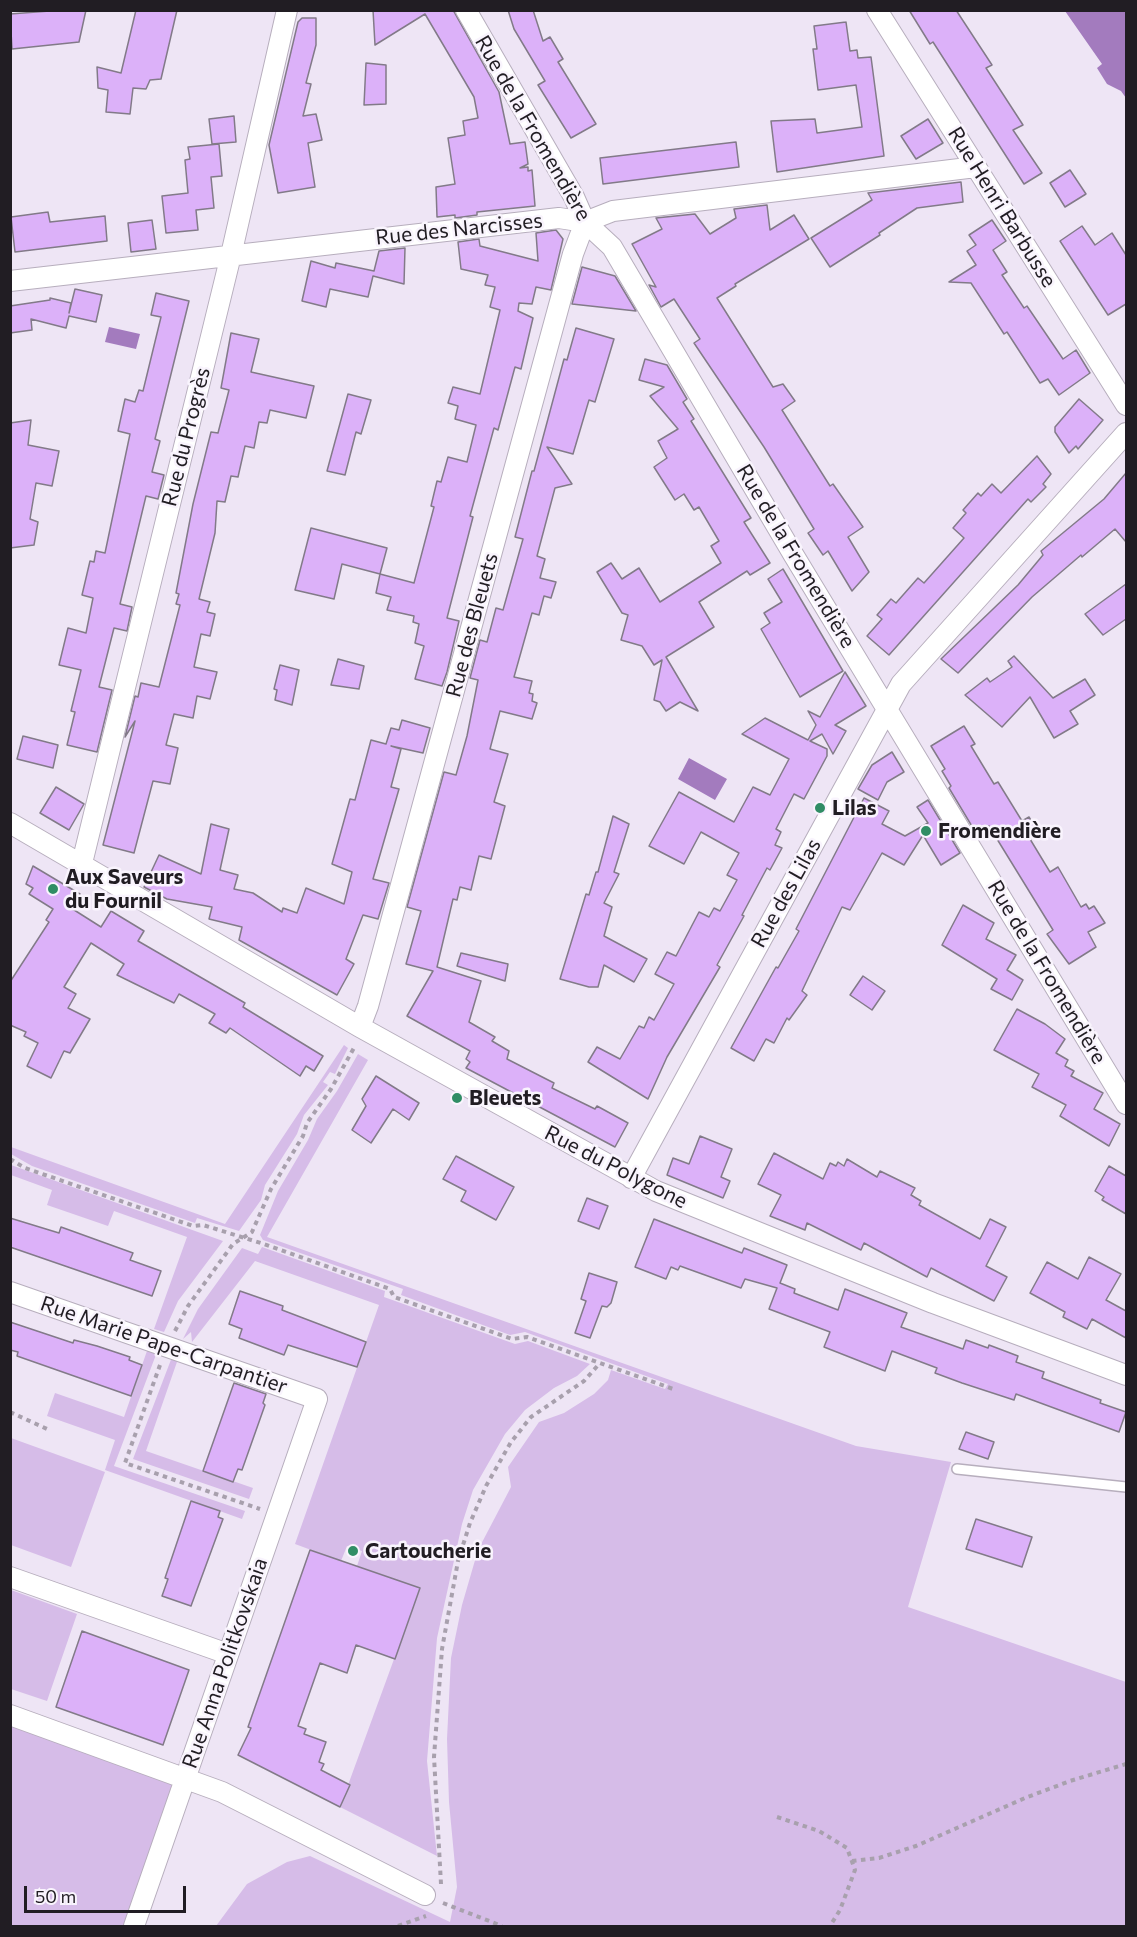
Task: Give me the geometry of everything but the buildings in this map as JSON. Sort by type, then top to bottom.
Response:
[{"type":"street","name":"Rue du Progrès","points":[[82,863],[231,255],[287,10]]},
{"type":"street","name":"Rue de la Fromendière","points":[[466,10],[585,222],[612,247],[794,554],[1126,1104]]},
{"type":"street","name":"Rue Henri Barbusse","points":[[877,10],[1126,405]]},
{"type":"street","name":"Rue des Narcisses","points":[[10,281],[560,218],[585,222],[612,212],[976,167]]},
{"type":"street","name":"Rue des Bleuets","points":[[361,1028],[573,254],[585,222]]},
{"type":"street","name":"Rue des Lilas","points":[[631,1178],[901,684],[1126,433]]},
{"type":"street","name":"Rue du Polygone","points":[[10,823],[361,1028],[631,1178],[708,1213],[933,1303],[1126,1375]]},
{"type":"street","name":"Rue Marie Pape-Carpantier","points":[[10,1292],[317,1399]]},
{"type":"street","name":"Rue Anna Politkovskaia","points":[[134,1926],[317,1399]]},
{"type":"street","points":[[10,1576],[228,1654]]},
{"type":"street","points":[[10,1715],[222,1792],[433,1892]]},
{"type":"lane","points":[[957,1469],[1126,1487]]},
{"type":"path","points":[[276,1515],[124,1462],[167,1347],[188,1306],[233,1244],[252,1232],[271,1189],[303,1136],[307,1124],[331,1089],[361,1028]]},
{"type":"path","points":[[10,1159],[25,1168],[194,1226],[203,1225],[241,1239],[264,1244],[390,1289],[394,1297],[512,1339],[527,1337],[673,1389]]},
{"type":"path","points":[[502,1926],[433,1892],[440,1851],[434,1757],[442,1649],[452,1592],[470,1523],[486,1486],[511,1442],[531,1417],[584,1381],[600,1363]]},
{"type":"path","points":[[10,1412],[47,1429]]},
{"type":"path","points":[[852,1861],[879,1858],[916,1846],[1025,1798],[1126,1764]]},
{"type":"path","points":[[777,1816],[828,1837],[847,1848],[855,1870],[840,1910],[830,1926]]},
{"type":"shaded area","points":[[1065,11],[1126,11],[1126,98],[1121,91],[1107,84],[1097,68],[1102,64]]},
{"type":"shaded area","points":[[109,327],[140,334],[136,349],[105,342]]},
{"type":"shaded area","points":[[689,758],[727,779],[715,800],[678,779]]},
{"type":"shaded area","points":[[344,1045],[348,1048],[335,1074],[330,1072],[323,1082],[328,1085],[304,1115],[297,1134],[265,1185],[261,1200],[239,1231],[197,1218],[195,1223],[32,1166],[11,1154],[11,1147],[225,1224]]},
{"type":"shaded area","points":[[358,1054],[368,1060],[267,1237],[856,1446],[951,1462],[908,1607],[1126,1682],[1126,1926],[216,1926],[247,1884],[287,1862],[310,1856],[450,1922],[457,1887],[449,1802],[447,1739],[451,1658],[462,1605],[478,1550],[511,1487],[508,1467],[539,1422],[564,1413],[594,1394],[608,1380],[611,1370],[665,1389],[668,1384],[525,1332],[510,1335],[401,1295],[403,1289],[263,1240],[260,1235],[278,1191],[308,1140],[317,1119],[337,1091]]},
{"type":"shaded area","points":[[11,1165],[223,1241],[178,1301],[164,1332],[154,1329],[187,1237],[114,1211],[108,1226],[47,1205],[52,1190],[11,1175]]},
{"type":"shaded area","points":[[262,1247],[385,1291],[384,1297],[515,1344],[528,1341],[590,1364],[577,1376],[554,1388],[525,1410],[505,1434],[473,1490],[462,1524],[437,1638],[427,1761],[437,1856],[340,1807],[420,1588],[357,1566],[362,1551],[347,1546],[341,1561],[295,1544],[379,1305],[255,1261],[192,1342],[191,1332],[183,1339],[198,1309],[242,1248],[258,1254]]},
{"type":"shaded area","points":[[148,1348],[157,1352],[114,1466],[245,1511],[242,1519],[105,1470],[115,1440],[47,1416],[55,1393],[124,1417]]},
{"type":"shaded area","points":[[172,1357],[178,1359],[146,1451],[253,1488],[249,1499],[133,1459]]},
{"type":"shaded area","points":[[11,1438],[105,1472],[71,1567],[11,1545]]},
{"type":"shaded area","points":[[11,1590],[77,1614],[47,1701],[11,1689]]},
{"type":"shaded area","points":[[10,1715],[185,1779],[134,1926],[11,1926]]},
{"type":"place","name":"Lilas","points":[[820,808]]},
{"type":"place","name":"Fromendière","points":[[926,831]]},
{"type":"place","name":"Aux Saveurs du Fournil","points":[[53,889]]},
{"type":"place","name":"Bleuets","points":[[457,1098]]},
{"type":"place","name":"Cartoucherie","points":[[353,1551]]}]
